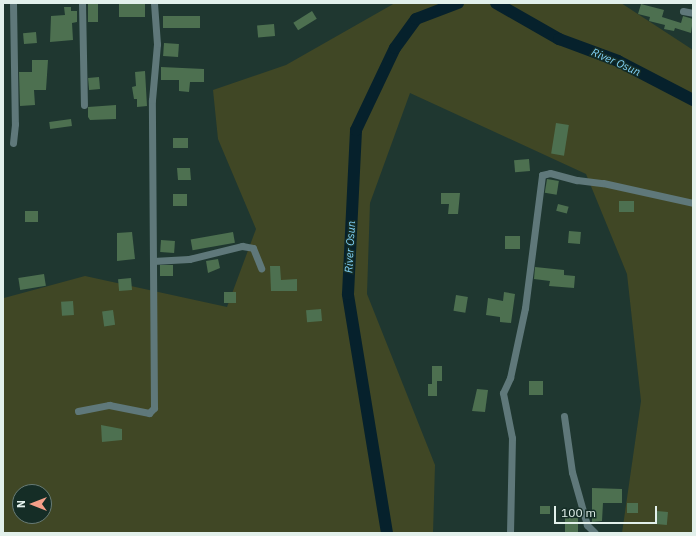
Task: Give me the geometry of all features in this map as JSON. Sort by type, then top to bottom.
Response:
[{"type":"street","points":[[12,3],[15,124],[13,143]]},
{"type":"street","points":[[82,3],[84,105]]},
{"type":"street","points":[[78,411],[110,405],[134,411],[152,412],[154,390],[151,324],[153,261],[152,100],[158,44],[154,3]]},
{"type":"street","points":[[683,11],[693,13]]},
{"type":"street","points":[[510,533],[512,438],[504,393],[510,378],[524,308],[542,175],[550,173],[577,180],[603,182],[693,203]]},
{"type":"street","points":[[153,261],[189,259],[242,246],[253,248],[261,268]]},
{"type":"street","points":[[564,416],[572,472],[587,525],[595,533]]},
{"type":"green space","points":[[395,3],[621,3],[693,50],[693,533],[622,533],[641,401],[627,274],[586,174],[410,93],[370,203],[367,294],[435,465],[433,533],[3,533],[4,298],[85,276],[227,307],[256,229],[218,139],[213,90],[286,65]]},
{"type":"building","points":[[88,3],[98,3],[98,22],[88,22]]},
{"type":"building","points":[[119,3],[145,3],[145,17],[119,17]]},
{"type":"building","points":[[641,4],[664,10],[662,17],[681,23],[683,16],[693,19],[691,33],[675,28],[674,31],[664,29],[665,25],[649,21],[650,17],[638,14]]},
{"type":"building","points":[[64,7],[71,7],[71,11],[77,11],[77,22],[72,23],[73,40],[50,42],[51,16],[65,15]]},
{"type":"building","points":[[312,11],[317,19],[298,30],[293,23]]},
{"type":"building","points":[[163,16],[200,16],[200,28],[163,28]]},
{"type":"building","points":[[274,24],[275,36],[258,37],[257,25]]},
{"type":"building","points":[[36,32],[37,43],[24,44],[23,33]]},
{"type":"building","points":[[164,43],[179,44],[178,57],[163,56]]},
{"type":"building","points":[[32,60],[48,60],[46,90],[34,90],[35,105],[20,106],[19,72],[32,72]]},
{"type":"building","points":[[161,67],[204,69],[204,82],[190,82],[189,92],[179,91],[179,80],[161,80]]},
{"type":"building","points":[[145,71],[147,106],[137,107],[137,99],[134,99],[132,87],[136,86],[135,72]]},
{"type":"building","points":[[99,77],[100,89],[89,90],[88,78]]},
{"type":"building","points":[[116,105],[116,119],[90,120],[88,117],[88,107]]},
{"type":"building","points":[[71,119],[72,126],[50,129],[49,122]]},
{"type":"building","points":[[556,123],[569,125],[564,156],[551,154]]},
{"type":"building","points":[[173,138],[188,138],[188,148],[173,148]]},
{"type":"building","points":[[529,159],[530,171],[515,172],[514,160]]},
{"type":"building","points":[[177,168],[190,168],[191,180],[178,180]]},
{"type":"building","points":[[547,179],[559,181],[557,195],[545,193]]},
{"type":"building","points":[[441,193],[460,193],[458,214],[448,214],[449,204],[441,204]]},
{"type":"building","points":[[173,194],[187,194],[187,206],[173,206]]},
{"type":"building","points":[[619,201],[634,201],[634,212],[619,212]]},
{"type":"building","points":[[558,204],[569,207],[567,214],[556,211]]},
{"type":"building","points":[[25,211],[38,211],[38,222],[25,222]]},
{"type":"building","points":[[569,231],[581,232],[580,244],[568,243]]},
{"type":"building","points":[[132,232],[135,259],[117,261],[117,233]]},
{"type":"building","points":[[233,232],[235,243],[193,250],[191,239]]},
{"type":"building","points":[[505,236],[520,236],[520,249],[505,249]]},
{"type":"building","points":[[161,240],[175,241],[174,253],[160,252]]},
{"type":"building","points":[[218,259],[220,268],[208,273],[206,261]]},
{"type":"building","points":[[160,265],[173,265],[173,276],[160,276]]},
{"type":"building","points":[[270,266],[280,266],[281,280],[297,279],[297,291],[271,291]]},
{"type":"building","points":[[535,267],[564,270],[564,275],[575,276],[574,288],[549,286],[550,281],[534,279]]},
{"type":"building","points":[[44,274],[46,286],[20,290],[18,278]]},
{"type":"building","points":[[131,278],[132,290],[119,291],[118,279]]},
{"type":"building","points":[[224,292],[236,292],[236,303],[224,303]]},
{"type":"building","points":[[504,292],[515,294],[511,323],[500,322],[500,317],[486,315],[488,298],[503,301]]},
{"type":"building","points":[[456,295],[468,297],[465,313],[453,311]]},
{"type":"building","points":[[73,301],[74,315],[62,316],[61,302]]},
{"type":"building","points":[[321,309],[322,321],[307,322],[306,310]]},
{"type":"building","points":[[113,310],[115,325],[104,326],[102,312]]},
{"type":"building","points":[[432,366],[442,366],[442,381],[437,381],[437,396],[428,396],[428,384],[432,384]]},
{"type":"building","points":[[529,381],[543,381],[543,395],[529,395]]},
{"type":"building","points":[[477,389],[488,390],[485,412],[472,411]]},
{"type":"building","points":[[101,425],[122,429],[122,440],[102,442]]},
{"type":"building","points":[[592,488],[622,489],[622,503],[603,503],[602,521],[592,522]]},
{"type":"building","points":[[627,503],[638,503],[638,513],[627,513]]},
{"type":"building","points":[[540,506],[550,506],[550,514],[540,514]]},
{"type":"building","points":[[657,511],[668,512],[667,525],[656,524]]},
{"type":"building","points":[[565,518],[578,518],[578,533],[565,533]]},
{"type":"waterway","name":"River Osun","points":[[387,533],[348,294],[356,130],[395,48],[416,19],[458,3]]},
{"type":"waterway","name":"River Osun","points":[[496,3],[559,39],[618,61],[693,100]]}]
